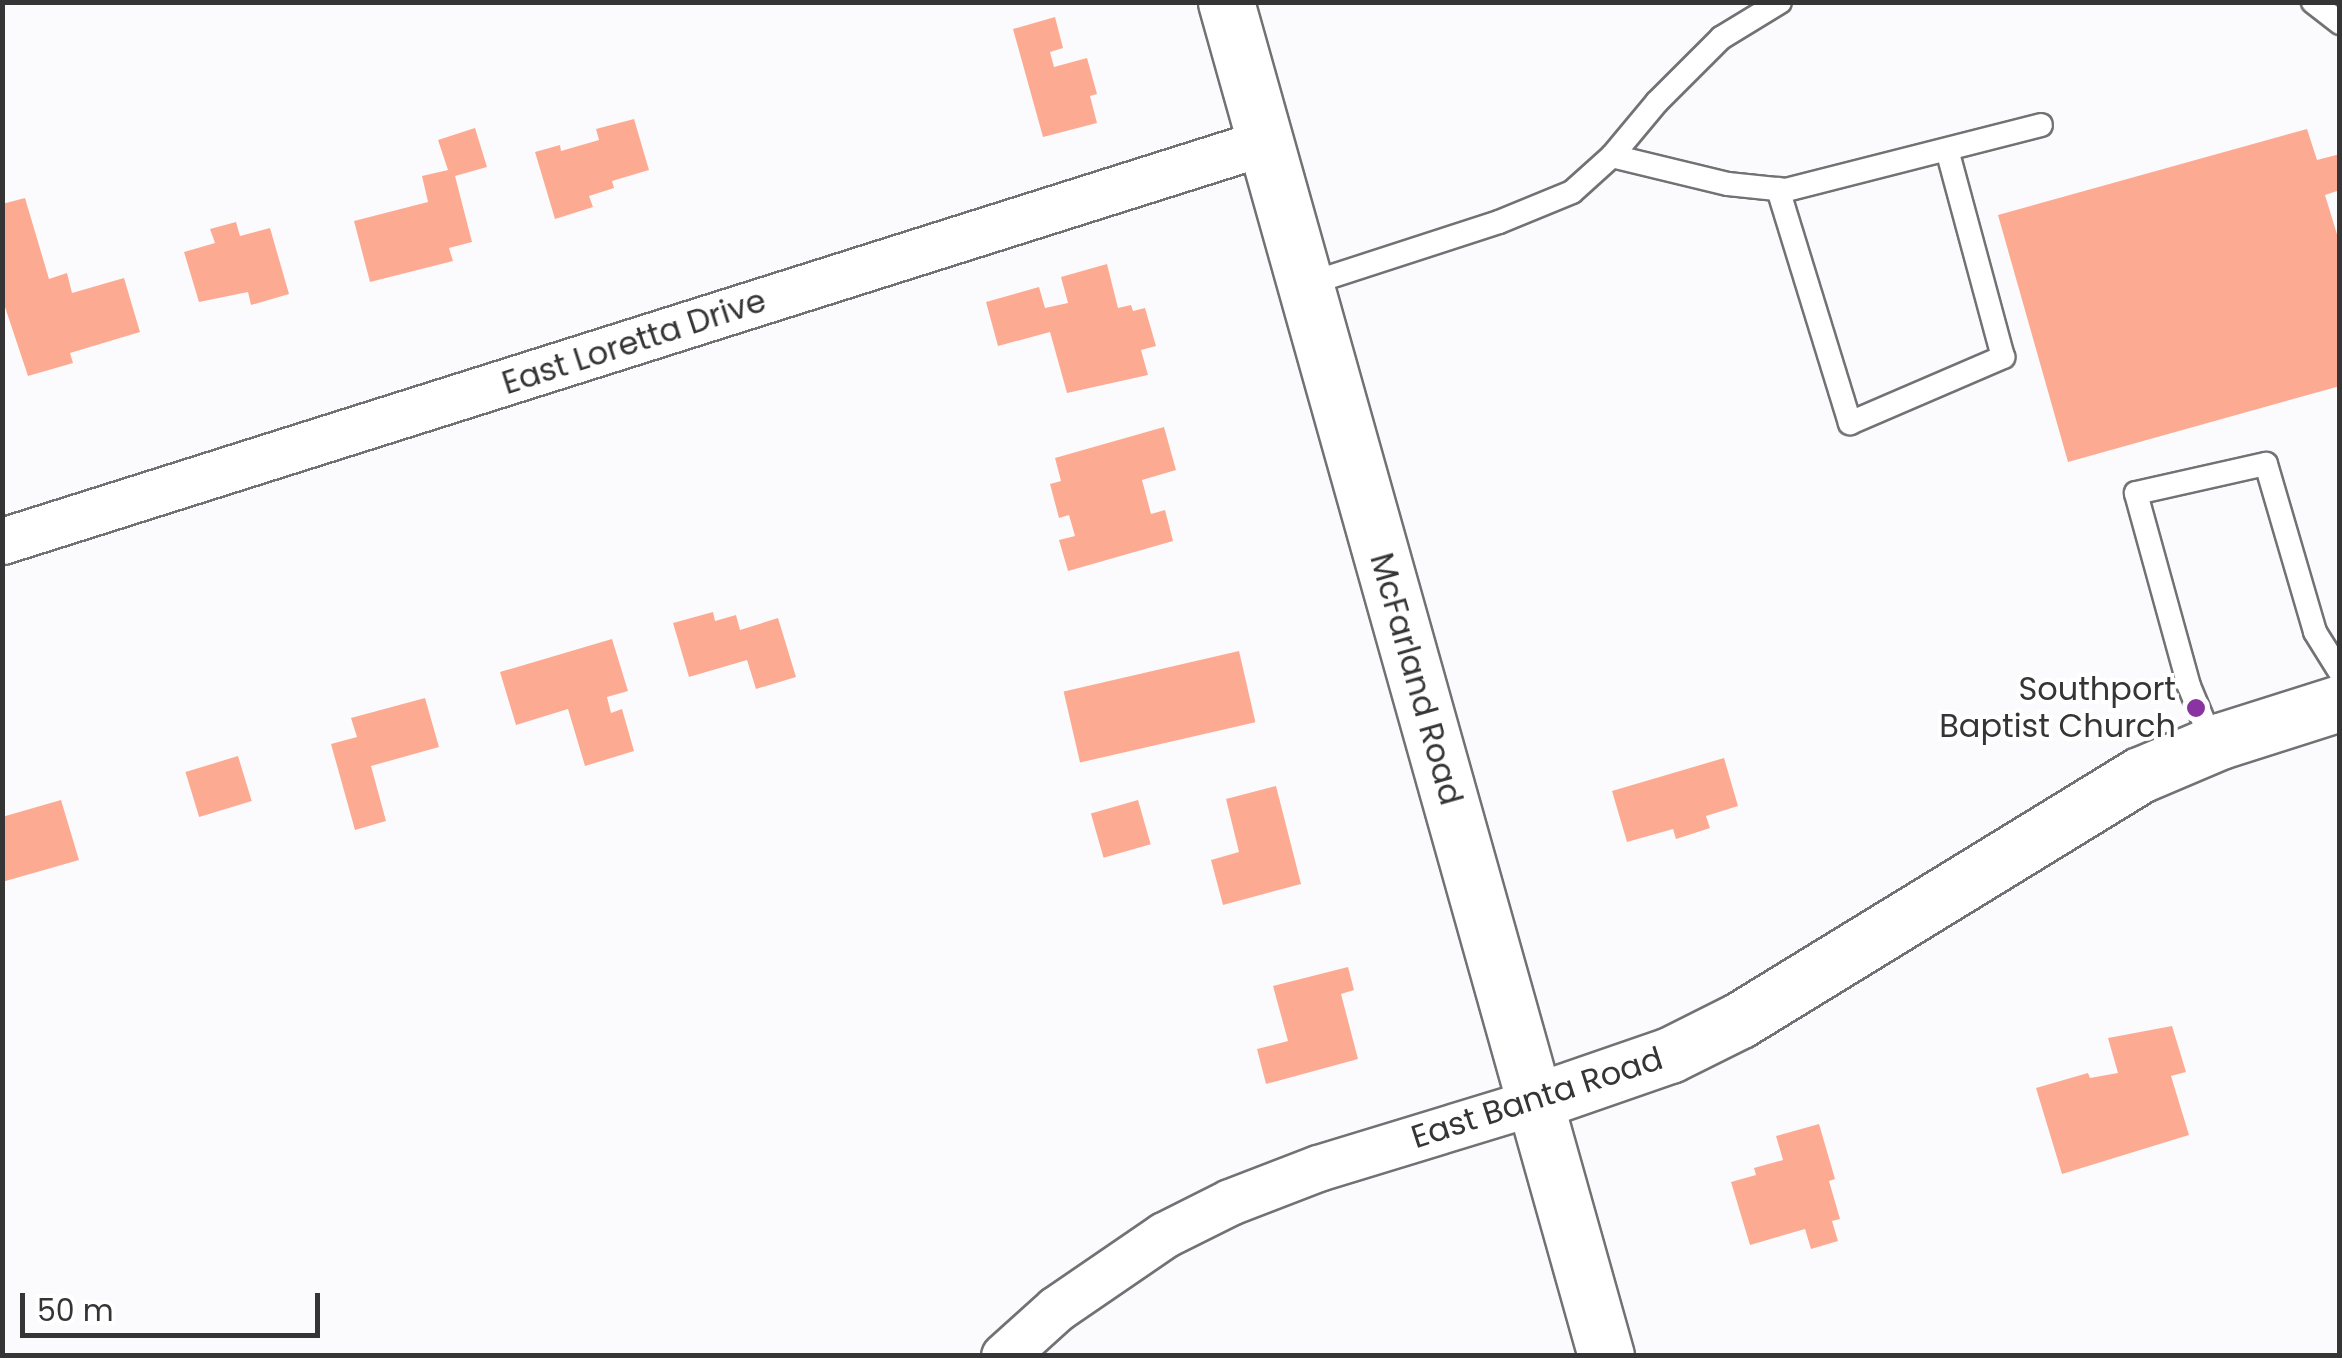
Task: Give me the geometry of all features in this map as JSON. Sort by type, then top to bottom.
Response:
[{"type":"street","name":"McFarland Road","points":[[1226,2],[1606,1356]]},
{"type":"street","name":"East Loretta Drive","points":[[2,542],[1265,142]]},
{"type":"street","name":"East Banta Road","points":[[1004,1356],[1056,1309],[1149,1246],[1230,1202],[1318,1168],[1670,1056],[1740,1020],[2114,789],[2213,744],[2340,703]]},
{"type":"lane","points":[[1305,285],[1482,228],[1572,192],[1612,156],[1657,102],[1722,38],[1780,2]]},
{"type":"lane","points":[[2313,2],[2340,23]]},
{"type":"lane","points":[[1612,156],[1728,184],[1778,189],[1808,186],[2041,125]]},
{"type":"lane","points":[[1778,189],[1850,423],[2002,357],[1947,150]]},
{"type":"lane","points":[[2213,744],[2189,686],[2136,493],[2266,464],[2315,632],[2340,672]]},
{"type":"building","points":[[1055,17],[1063,48],[1050,52],[1054,67],[1087,58],[1097,94],[1090,96],[1097,123],[1043,137],[1013,29]]},
{"type":"building","points":[[634,119],[649,170],[612,181],[614,188],[589,196],[593,207],[555,219],[535,152],[560,145],[561,151],[599,140],[596,129]]},
{"type":"building","points":[[475,128],[487,167],[455,176],[472,242],[449,248],[453,261],[370,282],[354,221],[428,202],[422,176],[448,170],[438,140]]},
{"type":"building","points":[[2307,129],[2317,160],[2340,154],[2340,190],[2325,195],[2340,244],[2340,386],[2068,462],[1998,215]]},
{"type":"building","points":[[25,198],[49,279],[67,273],[72,293],[124,278],[140,332],[70,353],[73,363],[28,376],[2,298],[2,204]]},
{"type":"building","points":[[236,222],[240,236],[270,228],[289,294],[251,305],[248,292],[199,302],[184,252],[215,243],[210,229]]},
{"type":"building","points":[[1107,264],[1118,308],[1145,308],[1156,346],[1141,350],[1148,375],[1067,393],[1050,332],[998,346],[986,302],[1039,287],[1045,308],[1068,303],[1061,277]]},
{"type":"building","points":[[1164,427],[1176,470],[1142,480],[1151,514],[1165,510],[1173,541],[1068,571],[1059,540],[1075,536],[1069,515],[1059,518],[1050,484],[1061,481],[1055,458]]},
{"type":"building","points":[[713,612],[715,621],[736,615],[740,630],[778,618],[796,677],[756,689],[747,660],[689,677],[673,623]]},
{"type":"building","points":[[612,639],[628,691],[607,697],[611,713],[622,709],[634,751],[585,766],[568,709],[516,725],[500,672]]},
{"type":"building","points":[[1239,651],[1255,722],[1080,763],[1064,691]]},
{"type":"building","points":[[425,698],[439,747],[371,766],[386,821],[355,830],[331,744],[357,737],[351,718]]},
{"type":"building","points":[[238,756],[252,801],[199,817],[185,772]]},
{"type":"building","points":[[1724,758],[1738,806],[1706,816],[1710,828],[1676,839],[1673,829],[1627,842],[1612,791]]},
{"type":"building","points":[[1276,786],[1301,884],[1223,905],[1211,860],[1239,852],[1226,799]]},
{"type":"building","points":[[61,800],[79,860],[2,882],[2,817]]},
{"type":"building","points":[[1138,800],[1151,844],[1104,858],[1091,814]]},
{"type":"building","points":[[1348,967],[1354,990],[1341,994],[1358,1059],[1266,1084],[1257,1049],[1288,1041],[1273,986]]},
{"type":"building","points":[[2172,1026],[2186,1072],[2171,1076],[2189,1135],[2062,1174],[2036,1088],[2088,1073],[2090,1078],[2118,1073],[2108,1038]]},
{"type":"building","points":[[1819,1124],[1835,1179],[1829,1181],[1840,1219],[1832,1221],[1838,1241],[1811,1249],[1805,1229],[1750,1245],[1731,1182],[1756,1175],[1754,1168],[1783,1160],[1776,1136]]},
{"type":"place","name":"Southport Baptist Church","points":[[2196,708]]}]
